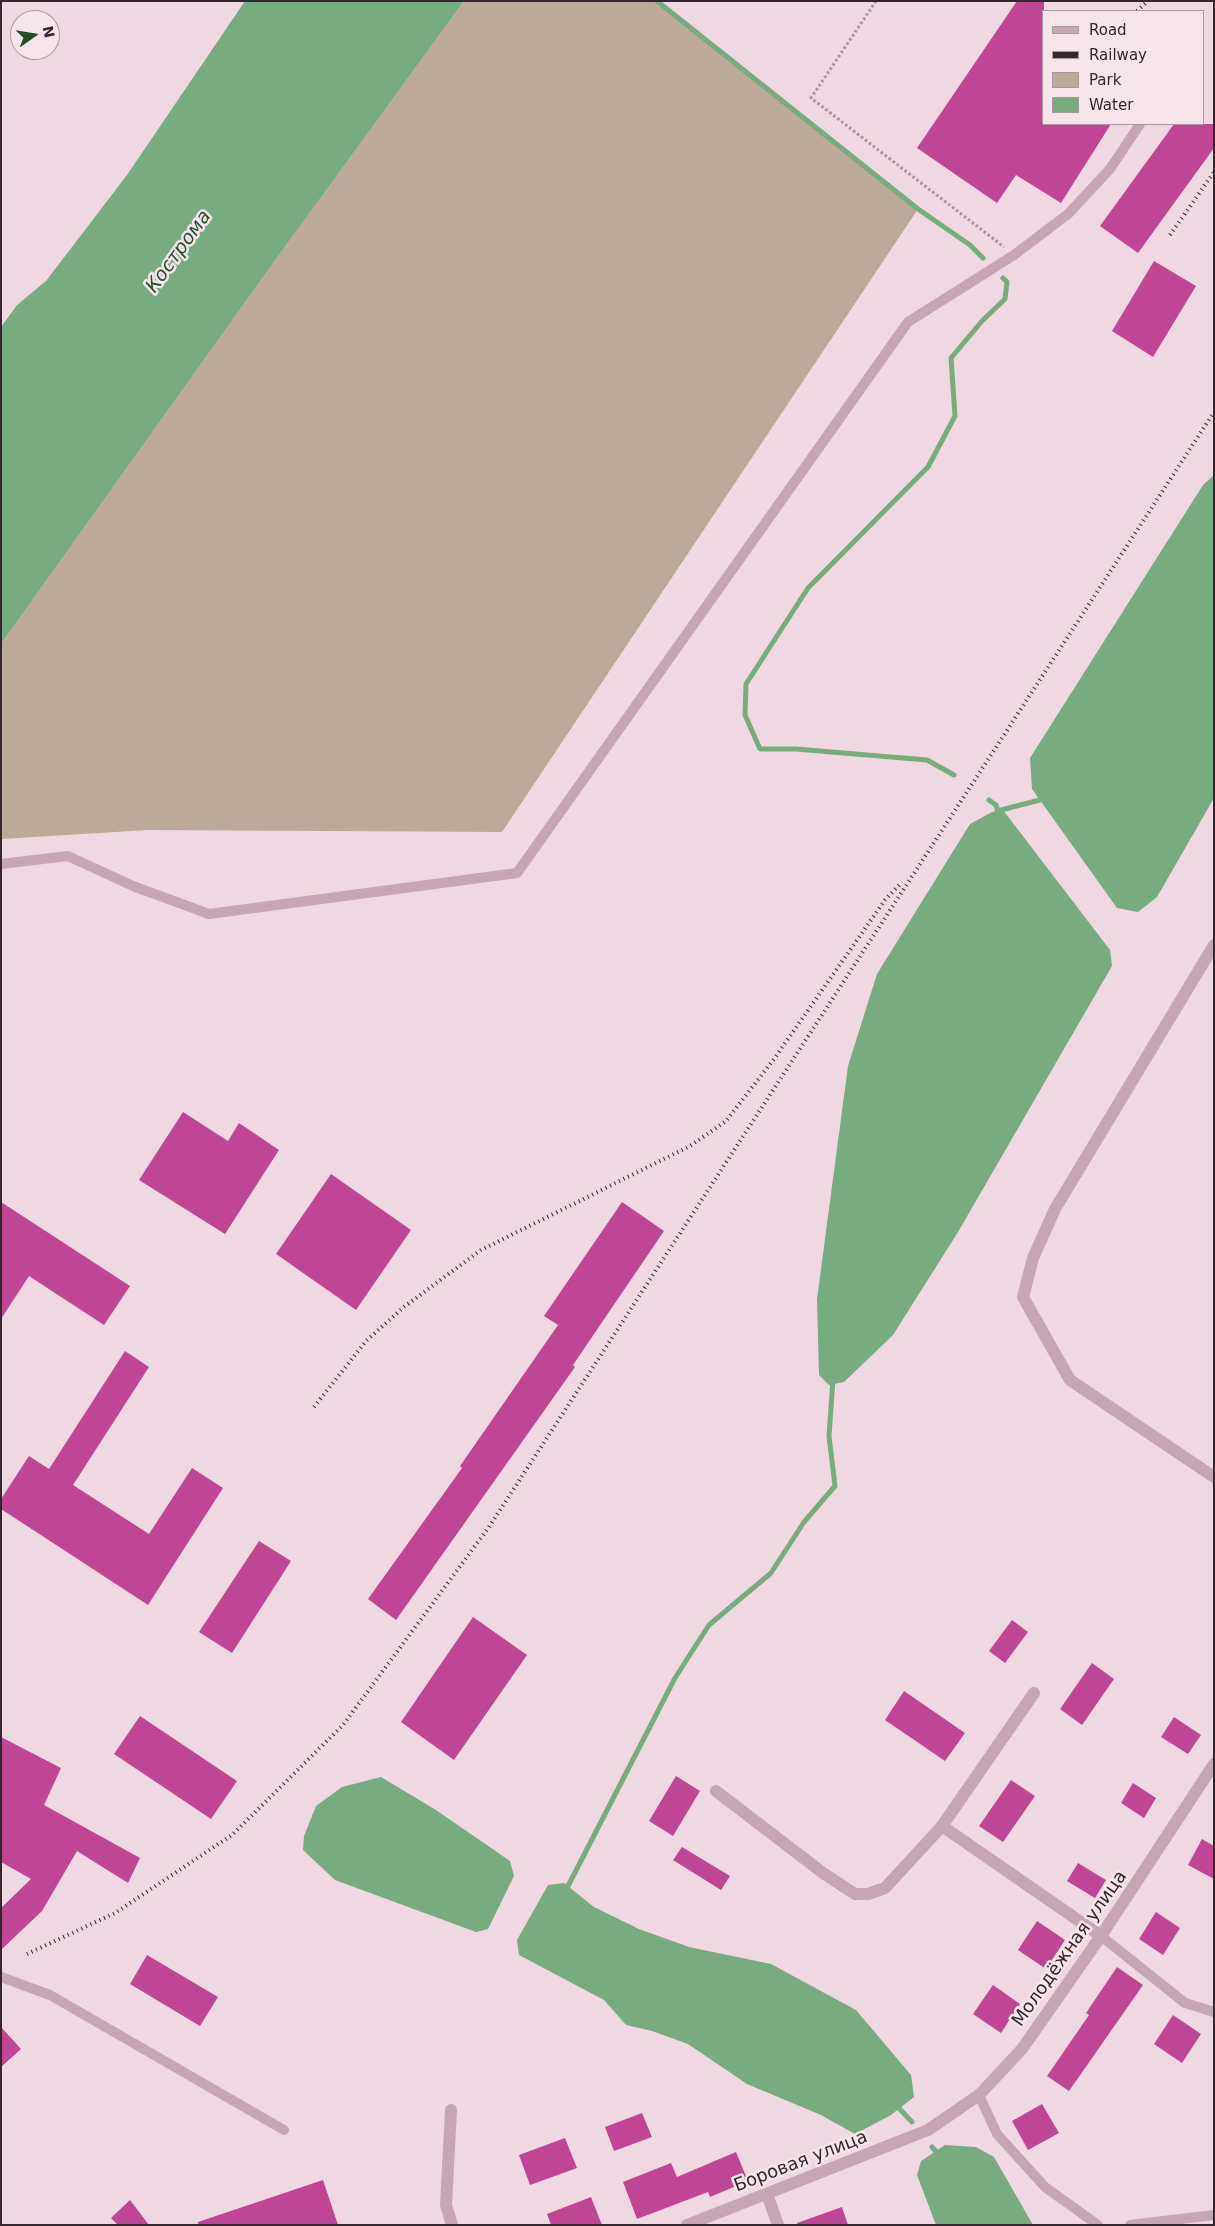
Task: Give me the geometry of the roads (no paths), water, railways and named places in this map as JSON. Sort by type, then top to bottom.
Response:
[{"type":"street","points":[[1214,945],[1055,1209],[1033,1258],[1023,1297],[1070,1380],[1214,1477]]},
{"type":"street","points":[[716,1792],[823,1874],[854,1894],[868,1894],[884,1888],[942,1826],[1034,1693]]},
{"type":"street","name":"Молодёжная улица","points":[[928,2130],[979,2095],[1022,2049],[1101,1936],[1214,1764]]},
{"type":"street","points":[[942,1826],[1101,1936]]},
{"type":"street","points":[[451,2110],[446,2205],[452,2225]]},
{"type":"street","name":"Боровая улица","points":[[687,2225],[928,2130]]},
{"type":"street","points":[[767,2194],[778,2225]]},
{"type":"lane","points":[[1,864],[68,856],[133,886],[209,914],[517,873],[908,322],[1014,255],[1068,214],[1110,169],[1139,125]]},
{"type":"lane","points":[[1101,1936],[1185,2003],[1214,2012]]},
{"type":"lane","points":[[1,1977],[50,1995],[284,2130]]},
{"type":"lane","points":[[979,2095],[997,2134],[1045,2188],[1098,2225]]},
{"type":"lane","points":[[1130,2225],[1214,2215]]},
{"type":"water","name":"Кострома","points":[[245,1],[464,1],[271,266],[1,644],[1,327],[17,305],[46,281],[127,175]]},
{"type":"water","points":[[1214,475],[1214,798],[1157,897],[1138,912],[1117,908],[1032,789],[1030,758],[1203,485]]},
{"type":"water","points":[[1003,810],[1110,950],[1112,966],[958,1232],[893,1335],[844,1382],[829,1385],[819,1375],[817,1299],[848,1066],[877,974],[970,824],[992,812]]},
{"type":"water","points":[[381,1777],[436,1810],[510,1861],[514,1876],[488,1929],[476,1932],[335,1880],[303,1850],[304,1836],[316,1806],[342,1787]]},
{"type":"water","points":[[564,1883],[594,1907],[639,1929],[689,1947],[771,1964],[856,2010],[911,2075],[914,2097],[891,2115],[855,2134],[821,2115],[747,2084],[688,2044],[652,2031],[626,2025],[604,2000],[519,1955],[517,1940],[548,1885]]},
{"type":"water","points":[[945,2145],[976,2147],[994,2157],[1033,2225],[936,2225],[917,2175],[921,2161]]},
{"type":"waterway","points":[[657,1],[918,209],[970,245],[983,258]]},
{"type":"waterway","points":[[954,775],[927,760],[796,749],[760,749],[745,715],[746,684],[808,588],[928,467],[955,416],[951,358],[983,320],[1005,299],[1007,282],[1003,278]]},
{"type":"waterway","points":[[989,800],[996,805],[999,816]]},
{"type":"waterway","points":[[997,811],[1040,800]]},
{"type":"waterway","points":[[568,1891],[568,1886],[675,1678],[709,1625],[771,1573],[804,1522],[835,1486],[829,1436],[833,1379]]},
{"type":"waterway","points":[[895,2104],[912,2122]]},
{"type":"waterway","points":[[932,2147],[939,2155]]},
{"type":"railway","points":[[1138,10],[1148,1]]},
{"type":"railway","points":[[1170,235],[1214,172]]},
{"type":"railway","points":[[27,1954],[115,1913],[232,1835],[343,1725],[489,1527],[1214,412]]},
{"type":"railway","points":[[314,1407],[366,1341],[404,1307],[481,1250],[690,1146],[726,1121],[774,1059],[885,900],[902,882]]}]
